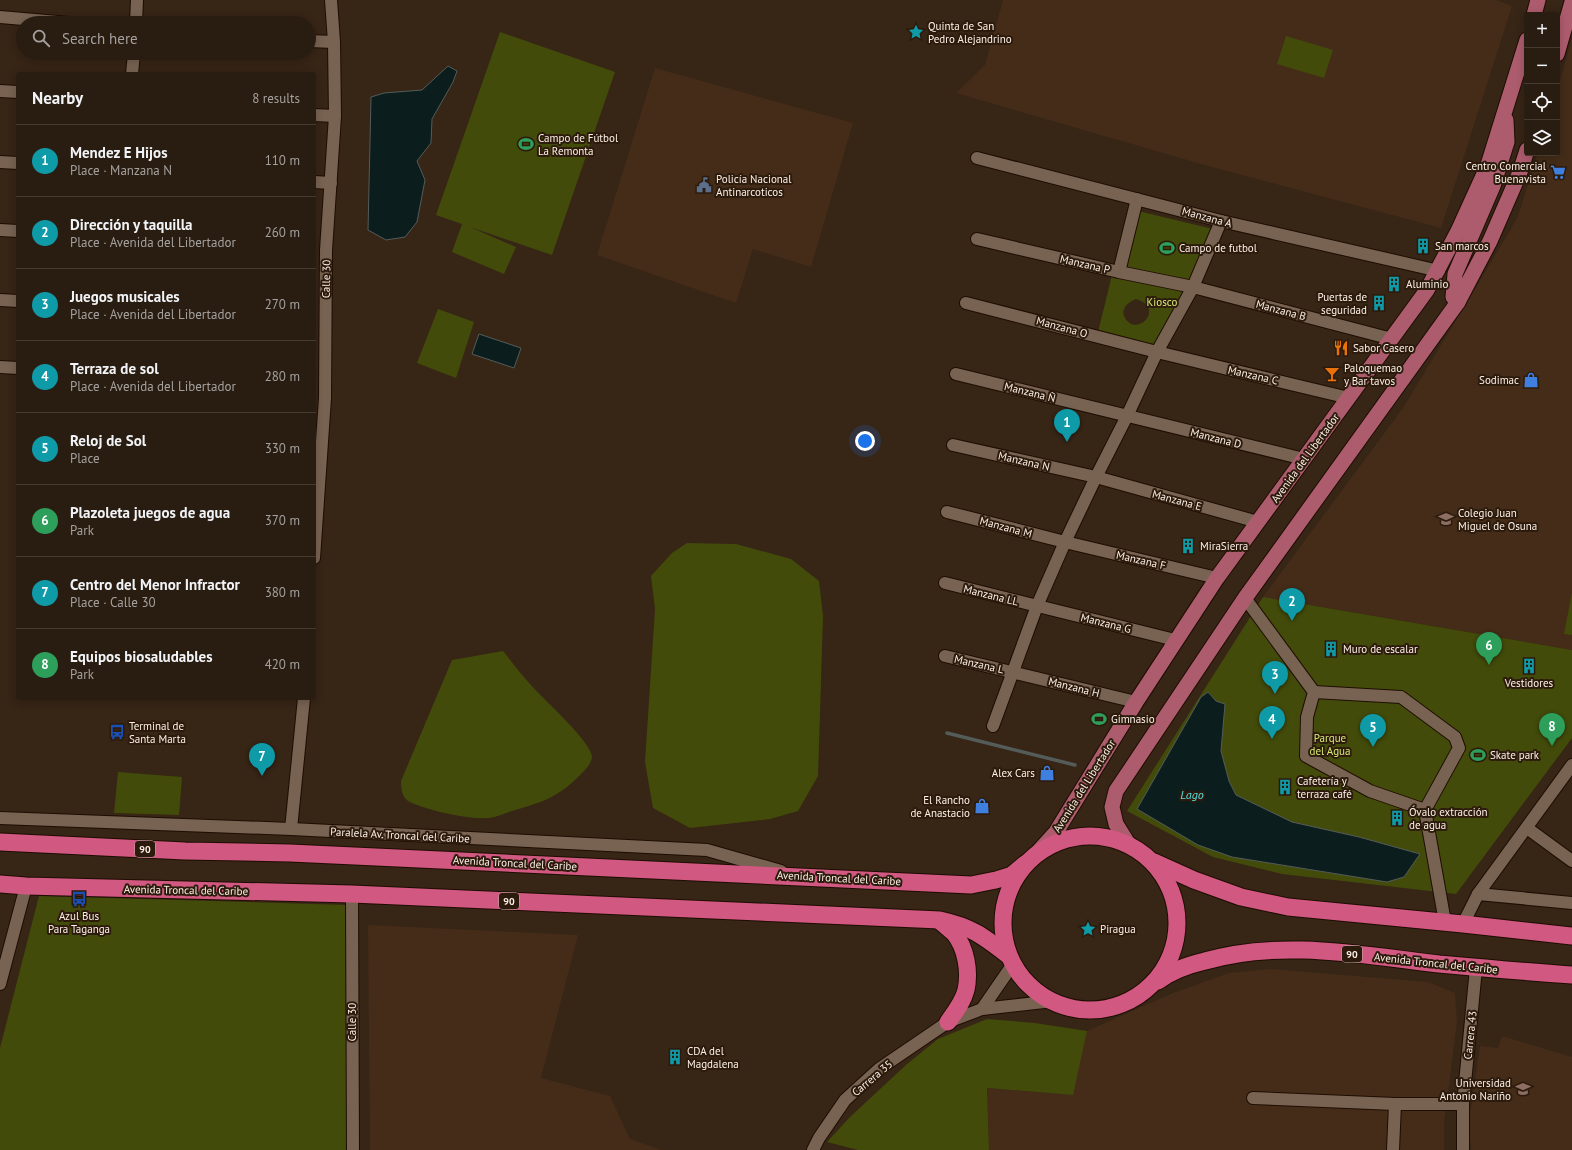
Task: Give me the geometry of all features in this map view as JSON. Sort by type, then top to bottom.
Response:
[{"type":"highway","name":"Avenida Troncal del Caribe","points":[[0,842],[796,876],[971,885],[1012,875],[1031,858],[1056,843],[1066,839],[1082,836],[1098,836],[1114,839],[1130,845],[1151,860]]},
{"type":"highway","points":[[1031,858],[1015,877],[1008,891],[1004,907],[1002,924],[1003,934],[1011,960],[1024,979],[1037,992],[1053,1001],[1072,1008],[1091,1010],[1110,1007],[1128,1001],[1141,993],[1156,980],[1166,965],[1174,948],[1177,929],[1176,910],[1171,892],[1163,875],[1151,860]]},
{"type":"highway","points":[[1151,860],[1194,880],[1241,897],[1282,906],[1572,936]]},
{"type":"highway","name":"Avenida Troncal del Caribe","points":[[0,884],[26,886],[352,894],[940,920],[958,924],[975,931],[1011,960]]},
{"type":"highway","points":[[940,920],[954,934],[964,951],[968,970],[966,989],[958,1008],[948,1022]]},
{"type":"highway","name":"Avenida Troncal del Caribe","points":[[1141,993],[1165,976],[1188,966],[1227,954],[1269,950],[1315,950],[1476,968],[1572,975]]},
{"type":"main road","points":[[1535,12],[1538,0]]},
{"type":"main road","points":[[1559,48],[1572,2]]},
{"type":"main road","name":"Avenida del Libertador","points":[[1031,858],[1056,832],[1175,640],[1218,578],[1392,339],[1439,271],[1488,165],[1524,48]]},
{"type":"main road","points":[[1458,302],[1453,297],[1455,274],[1493,186],[1507,142],[1505,109]]},
{"type":"main road","points":[[1130,845],[1116,824],[1112,807],[1116,791],[1245,598],[1458,302],[1490,241],[1520,172],[1525,156]]},
{"type":"street","points":[[137,16],[138,0]]},
{"type":"street","name":"Calle 30","points":[[316,500],[320,385],[320,317],[335,116],[334,42],[331,0]]},
{"type":"street","points":[[0,17],[16,18]]},
{"type":"street","points":[[316,41],[334,42]]},
{"type":"street","points":[[132,72],[133,60]]},
{"type":"street","points":[[0,91],[16,92]]},
{"type":"street","points":[[316,114],[335,116]]},
{"type":"street","name":"Manzana A","points":[[977,158],[1221,221],[1439,271]]},
{"type":"street","points":[[0,162],[16,163]]},
{"type":"street","points":[[316,182],[331,183]]},
{"type":"street","points":[[1119,272],[1138,199]]},
{"type":"street","points":[[993,726],[1037,606],[1065,542],[1128,416],[1157,352],[1193,287],[1221,221]]},
{"type":"street","points":[[0,230],[16,231]]},
{"type":"street","name":"Manzana P","points":[[977,239],[1119,272],[1193,287]]},
{"type":"street","points":[[316,249],[326,250]]},
{"type":"street","name":"Manzana B","points":[[1193,287],[1392,339]]},
{"type":"street","points":[[0,300],[16,301]]},
{"type":"street","name":"Manzana O","points":[[966,303],[1157,352]]},
{"type":"street","name":"Manzana C","points":[[1157,352],[1349,398]]},
{"type":"street","points":[[0,367],[16,368]]},
{"type":"street","name":"Manzana Ñ","points":[[956,374],[1128,416]]},
{"type":"street","name":"Manzana D","points":[[1128,416],[1304,459]]},
{"type":"street","name":"Manzana N","points":[[953,445],[1096,478]]},
{"type":"street","name":"Manzana E","points":[[1096,478],[1258,522]]},
{"type":"street","name":"Manzana M","points":[[947,512],[1065,542]]},
{"type":"street","name":"Manzana F","points":[[1065,542],[1218,578]]},
{"type":"street","name":"Manzana LL","points":[[945,583],[1037,606]]},
{"type":"street","points":[[1245,598],[1314,692]]},
{"type":"street","name":"Manzana G","points":[[1037,606],[1175,640]]},
{"type":"street","name":"Manzana L","points":[[945,656],[1012,672]]},
{"type":"street","name":"Manzana H","points":[[1012,672],[1136,702]]},
{"type":"street","points":[[1314,692],[1307,717],[1306,756],[1370,791],[1425,810]]},
{"type":"street","points":[[1314,692],[1401,697],[1455,737],[1459,748],[1425,810],[1445,922]]},
{"type":"street","points":[[291,829],[304,700]]},
{"type":"street","points":[[1463,924],[1478,894],[1570,773]]},
{"type":"street","name":"Paralela Av. Troncal del Caribe","points":[[0,818],[291,829],[707,850],[796,876]]},
{"type":"street","points":[[1527,828],[1572,861]]},
{"type":"street","points":[[0,984],[6,940],[26,886]]},
{"type":"street","name":"Calle 30","points":[[352,894],[353,1150]]},
{"type":"street","points":[[1478,894],[1572,903]]},
{"type":"street","points":[[982,1009],[1011,960]]},
{"type":"street","name":"Carrera 43","points":[[1463,1150],[1463,1104],[1476,968]]},
{"type":"street","name":"Carrera 35","points":[[813,1150],[819,1138],[846,1100],[879,1069],[948,1022],[982,1009],[1053,1001]]},
{"type":"street","points":[[1253,1098],[1394,1104],[1463,1104]]},
{"type":"street","points":[[1393,1150],[1394,1104]]},
{"type":"shaded area","points":[[1003,0],[1496,0],[1512,6],[1441,228],[1208,166],[956,93],[985,65]]},
{"type":"shaded area","name":"Colegio Juan Miguel de Osuna","points":[[1572,38],[1572,650],[1263,597],[1403,408],[1518,216],[1537,156],[1560,156],[1560,80]]},
{"type":"shaded area","points":[[655,68],[853,123],[811,267],[753,249],[736,303],[597,255]]},
{"type":"shaded area","points":[[368,925],[578,935],[541,1078],[610,1096],[630,1139],[661,1150],[370,1150]]},
{"type":"shaded area","points":[[1270,969],[1428,982],[1455,993],[1457,1022],[1444,1123],[1444,1150],[989,1150],[987,1088],[1072,1095],[1087,1031],[1173,993],[1229,973]]},
{"type":"shaded area","name":"Universidad Antonio Nariño","points":[[1502,1036],[1572,1057],[1572,1150],[1471,1150],[1469,1122],[1480,1046],[1498,1048]]},
{"type":"green space","name":"Campo de Fútbol La Remonta","points":[[500,32],[615,72],[552,255],[470,227],[516,247],[504,274],[452,252],[462,224],[436,215]]},
{"type":"green space","points":[[1286,36],[1333,50],[1324,78],[1277,64]]},
{"type":"green space","name":"Campo de futbol","points":[[1138,211],[1213,229],[1192,283],[1124,266]]},
{"type":"green space","name":"Kiosco","points":[[1112,275],[1184,292],[1152,347],[1098,332]],"holes":[[[1136,299],[1145,303],[1149,309],[1149,314],[1146,319],[1142,323],[1136,325],[1130,323],[1125,318],[1123,312],[1126,306]]]},
{"type":"green space","points":[[438,309],[474,322],[456,378],[417,363]]},
{"type":"green space","points":[[687,543],[736,544],[791,559],[819,581],[823,616],[818,776],[798,811],[770,819],[690,828],[653,808],[645,762],[655,609],[651,576],[672,553]]},
{"type":"green space","points":[[1572,592],[1572,635],[1564,634]]},
{"type":"green space","name":"Parque del Agua","points":[[1263,597],[1572,650],[1572,738],[1456,894],[1282,874],[1213,857],[1127,811]]},
{"type":"green space","points":[[503,651],[519,672],[584,741],[590,750],[592,757],[589,765],[570,784],[554,795],[538,803],[492,818],[457,816],[420,806],[407,800],[404,797],[401,788],[401,781],[452,660]]},
{"type":"green space","points":[[118,772],[182,777],[179,815],[114,813]]},
{"type":"green space","points":[[39,896],[346,905],[346,1150],[0,1150],[0,1048]]},
{"type":"green space","points":[[987,1019],[1035,1023],[1087,1031],[1073,1095],[987,1088],[989,1150],[858,1150],[827,1142],[850,1117],[907,1064],[938,1039]]},
{"type":"water","points":[[448,66],[457,71],[453,82],[432,119],[431,143],[417,161],[425,180],[417,222],[405,237],[386,240],[368,230],[371,97],[384,93],[422,90]]},
{"type":"water","points":[[479,334],[521,348],[514,368],[472,354]]},
{"type":"water","name":"Lago","points":[[1208,692],[1216,701],[1225,704],[1221,751],[1229,781],[1236,795],[1292,822],[1359,837],[1420,854],[1404,877],[1387,882],[1232,857],[1198,845],[1137,809],[1201,697]]},
{"type":"waterway","points":[[947,733],[1075,765]]},
{"type":"place","name":"Quinta de San Pedro Alejandrino","points":[[916,32]]},
{"type":"place","name":"Campo de Fútbol La Remonta","points":[[526,144]]},
{"type":"place","name":"Centro Comercial Buenavista","points":[[1558,172]]},
{"type":"place","name":"Policía Nacional Antinarcoticos","points":[[704,185]]},
{"type":"place","name":"San marcos","points":[[1423,246]]},
{"type":"place","name":"Campo de futbol","points":[[1167,248]]},
{"type":"place","name":"Aluminio","points":[[1394,284]]},
{"type":"place","name":"Puertas de seguridad","points":[[1379,303]]},
{"type":"place","name":"Sabor Casero","points":[[1341,348]]},
{"type":"place","name":"Paloquemao y Bar tavos","points":[[1332,374]]},
{"type":"place","name":"Sodimac","points":[[1531,380]]},
{"type":"place","name":"Mendez E Hijos","points":[[1067,442]]},
{"type":"place","name":"Colegio Juan Miguel de Osuna","points":[[1446,519]]},
{"type":"place","name":"MiraSierra","points":[[1188,546]]},
{"type":"place","name":"Dirección y taquilla","points":[[1292,621]]},
{"type":"place","name":"Muro de escalar","points":[[1331,649]]},
{"type":"place","name":"Plazoleta juegos de agua","points":[[1489,665]]},
{"type":"place","name":"Vestidores","points":[[1529,666]]},
{"type":"place","name":"Juegos musicales","points":[[1275,694]]},
{"type":"place","name":"Gimnasio","points":[[1099,719]]},
{"type":"place","name":"Terminal de Santa Marta","points":[[117,732]]},
{"type":"place","name":"Terraza de sol","points":[[1272,739]]},
{"type":"place","name":"Equipos biosaludables","points":[[1552,746]]},
{"type":"place","name":"Reloj de Sol","points":[[1373,747]]},
{"type":"place","name":"Skate park","points":[[1478,755]]},
{"type":"place","name":"Alex Cars","points":[[1047,773]]},
{"type":"place","name":"Centro del Menor Infractor","points":[[262,776]]},
{"type":"place","name":"Cafetería y terraza café","points":[[1285,787]]},
{"type":"place","name":"El Rancho de Anastacio","points":[[982,806]]},
{"type":"place","name":"Óvalo extracción de agua","points":[[1397,818]]},
{"type":"place","name":"Azul Bus Para Taganga","points":[[79,899]]},
{"type":"place","name":"Piragua","points":[[1088,929]]},
{"type":"place","name":"CDA del Magdalena","points":[[675,1057]]},
{"type":"place","name":"Universidad Antonio Nariño","points":[[1523,1089]]}]
